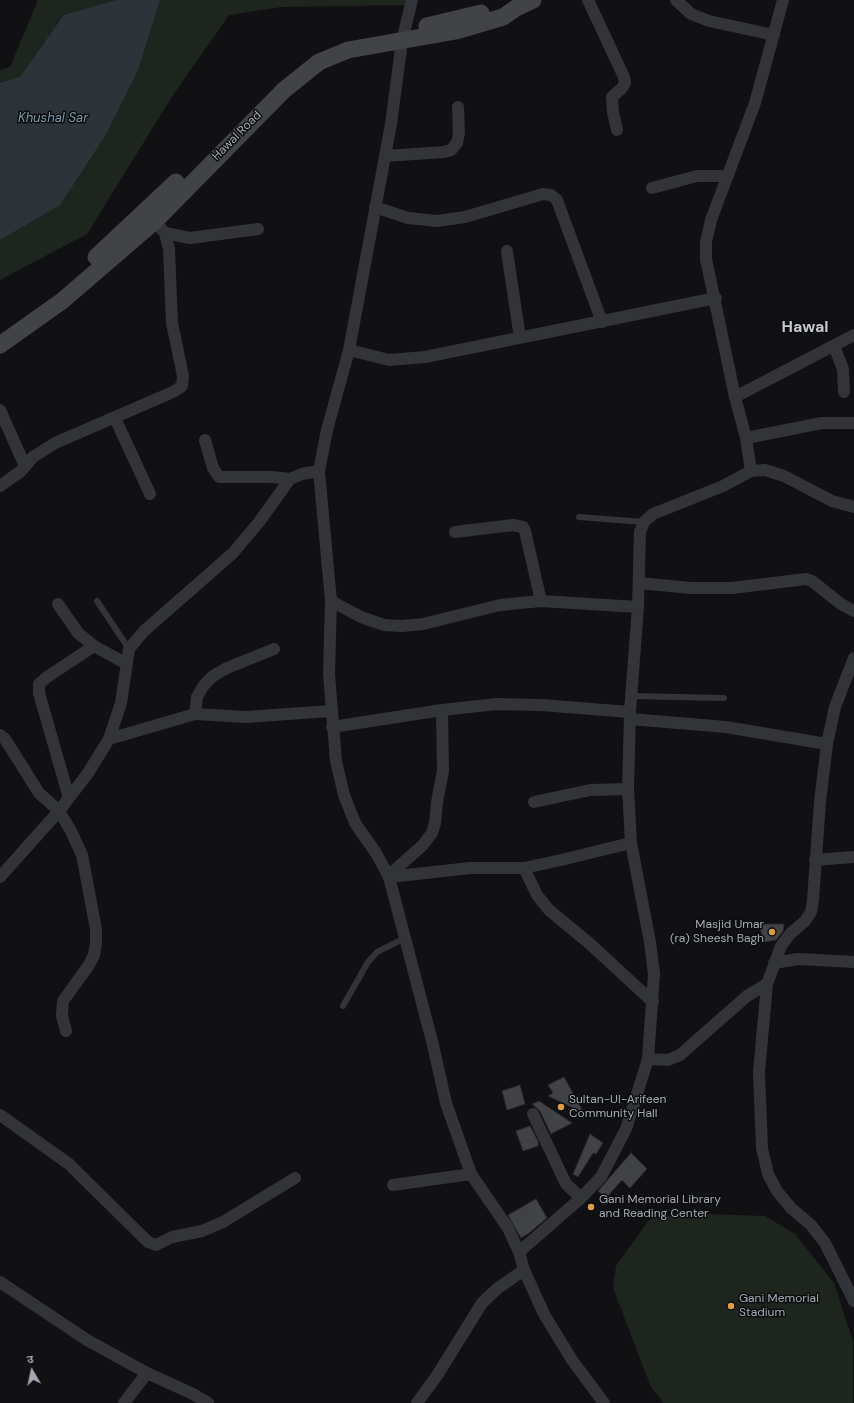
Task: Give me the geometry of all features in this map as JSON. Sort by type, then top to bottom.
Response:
[{"type":"main road","name":"Hawal Road","points":[[0,345],[62,301],[155,222],[284,90],[319,62],[348,50],[403,36],[456,31],[503,17],[516,8],[533,0]]},
{"type":"main road","name":"Hawal Road","points":[[0,331],[22,317],[68,281],[155,222]]},
{"type":"street","points":[[412,0],[403,36],[391,124],[350,350],[327,430],[319,471],[331,601],[329,674],[332,727],[336,761],[344,795],[355,823],[376,853],[389,876],[433,1045],[446,1102],[471,1174],[508,1228],[519,1252],[524,1270],[544,1314],[568,1353],[604,1403]]},
{"type":"street","points":[[588,0],[624,77],[625,83],[622,88],[612,97],[613,112],[617,130]]},
{"type":"street","points":[[676,0],[691,14],[709,21],[774,35]]},
{"type":"street","points":[[750,471],[746,438],[735,397],[716,298],[706,259],[706,242],[711,220],[755,103],[783,0]]},
{"type":"street","points":[[385,156],[444,152],[451,150],[457,143],[459,133],[458,107]]},
{"type":"street","points":[[652,188],[697,176],[728,176]]},
{"type":"street","points":[[375,207],[408,218],[437,221],[465,218],[543,194],[551,195],[557,200],[602,322]]},
{"type":"street","points":[[155,222],[190,238],[258,229]]},
{"type":"street","points":[[0,486],[25,466],[33,457],[55,443],[173,392],[182,386],[183,376],[172,323],[169,250],[155,222]]},
{"type":"street","points":[[507,251],[520,338]]},
{"type":"street","points":[[350,350],[389,360],[425,356],[602,322],[716,298]]},
{"type":"street","points":[[735,397],[854,335]]},
{"type":"street","points":[[834,346],[843,369],[844,392]]},
{"type":"street","points":[[0,410],[25,466]]},
{"type":"street","points":[[115,418],[150,494]]},
{"type":"street","points":[[746,438],[822,423],[854,422]]},
{"type":"street","points":[[205,440],[213,468],[219,477],[271,477],[290,479],[302,474],[319,471]]},
{"type":"street","points":[[519,1252],[581,1198],[601,1177],[626,1129],[648,1059],[654,974],[650,942],[631,843],[628,789],[631,696],[640,583],[640,532],[644,522],[653,514],[723,486],[750,471],[765,470],[784,476],[832,502],[854,507]]},
{"type":"street","points":[[0,877],[59,811],[88,774],[109,739],[121,702],[129,649],[144,631],[197,587],[233,553],[259,522],[290,479]]},
{"type":"street","points":[[455,532],[513,525],[523,527],[526,531],[541,601]]},
{"type":"street","points":[[640,583],[691,588],[732,588],[806,579],[812,581],[841,604],[854,611]]},
{"type":"street","points":[[331,601],[361,617],[384,625],[402,626],[423,624],[500,604],[541,601],[638,607]]},
{"type":"street","points":[[58,604],[78,633],[94,646],[127,664]]},
{"type":"street","points":[[69,798],[39,693],[39,684],[47,677],[94,646]]},
{"type":"street","points":[[195,714],[198,697],[204,684],[213,676],[227,668],[274,649]]},
{"type":"street","points":[[854,658],[835,707],[827,744],[811,912],[805,921],[790,934],[781,946],[767,984],[759,1072],[762,1148],[768,1174],[777,1191],[791,1208],[810,1225],[825,1243],[854,1301]]},
{"type":"street","points":[[332,727],[442,710],[497,704],[534,705],[726,727],[827,744]]},
{"type":"street","points":[[389,876],[423,845],[432,833],[435,823],[437,802],[443,771],[442,710]]},
{"type":"street","points":[[109,739],[195,714],[246,717],[331,711]]},
{"type":"street","points":[[0,735],[39,793],[59,811],[71,831],[82,855],[96,929],[94,955],[89,965],[63,1001],[62,1016],[66,1031]]},
{"type":"street","points":[[534,802],[590,790],[628,789]]},
{"type":"street","points":[[389,876],[470,868],[524,868],[631,843]]},
{"type":"street","points":[[815,860],[854,857]]},
{"type":"street","points":[[524,868],[537,895],[549,910],[589,943],[653,1002]]},
{"type":"street","points":[[774,963],[798,959],[854,962]]},
{"type":"street","points":[[648,1059],[668,1060],[680,1055],[747,996],[767,984]]},
{"type":"street","points":[[0,1114],[69,1164],[148,1242],[156,1245],[172,1237],[202,1231],[223,1222],[295,1178]]},
{"type":"street","points":[[533,1114],[566,1184],[581,1198]]},
{"type":"street","points":[[394,1185],[471,1174]]},
{"type":"street","points":[[417,1403],[438,1374],[482,1303],[498,1288],[524,1270]]},
{"type":"street","points":[[0,1282],[87,1340],[208,1403]]},
{"type":"street","points":[[124,1403],[148,1373]]},
{"type":"lane","points":[[579,517],[644,522]]},
{"type":"lane","points":[[97,601],[129,649]]},
{"type":"lane","points":[[631,696],[724,698]]},
{"type":"lane","points":[[343,1006],[368,962],[383,948],[405,938]]},
{"type":"shaded area","points":[[38,0],[407,0],[407,5],[281,7],[229,15],[173,95],[87,234],[0,280],[0,70],[10,67]]},
{"type":"shaded area","name":"Gani Memorial Stadium","points":[[707,1214],[765,1216],[795,1234],[834,1283],[853,1341],[853,1403],[664,1403],[651,1387],[613,1288],[616,1266],[649,1220],[661,1216]]},
{"type":"water","name":"Khushal Sar","points":[[117,0],[160,0],[138,70],[105,136],[60,205],[0,240],[0,83],[20,77],[64,15]]},
{"type":"building","name":"Masjid Umar (ra) Sheesh Bagh","points":[[759,924],[784,924],[783,931],[776,940],[764,942]]},
{"type":"building","points":[[564,1077],[584,1113],[548,1096],[553,1093],[548,1085]]},
{"type":"building","points":[[520,1085],[525,1104],[507,1110],[502,1091]]},
{"type":"building","points":[[539,1101],[572,1123],[551,1134],[540,1111],[532,1104]]},
{"type":"building","points":[[530,1126],[538,1141],[538,1146],[523,1151],[516,1131]]},
{"type":"building","points":[[590,1134],[603,1143],[596,1154],[593,1153],[578,1177],[573,1174]]},
{"type":"building","points":[[631,1153],[647,1169],[630,1188],[622,1180],[606,1198],[598,1191]]},
{"type":"building","points":[[536,1199],[547,1218],[521,1238],[508,1215]]},
{"type":"place","name":"Masjid Umar (ra) Sheesh Bagh","points":[[772,932]]},
{"type":"place","name":"Sultan-Ul-Arifeen Community Hall","points":[[561,1107]]},
{"type":"place","name":"Gani Memorial Library and Reading Center","points":[[591,1207]]},
{"type":"place","name":"Gani Memorial Stadium","points":[[731,1306]]},
{"type":"district","name":"Hawal","points":[[805,328]]}]
